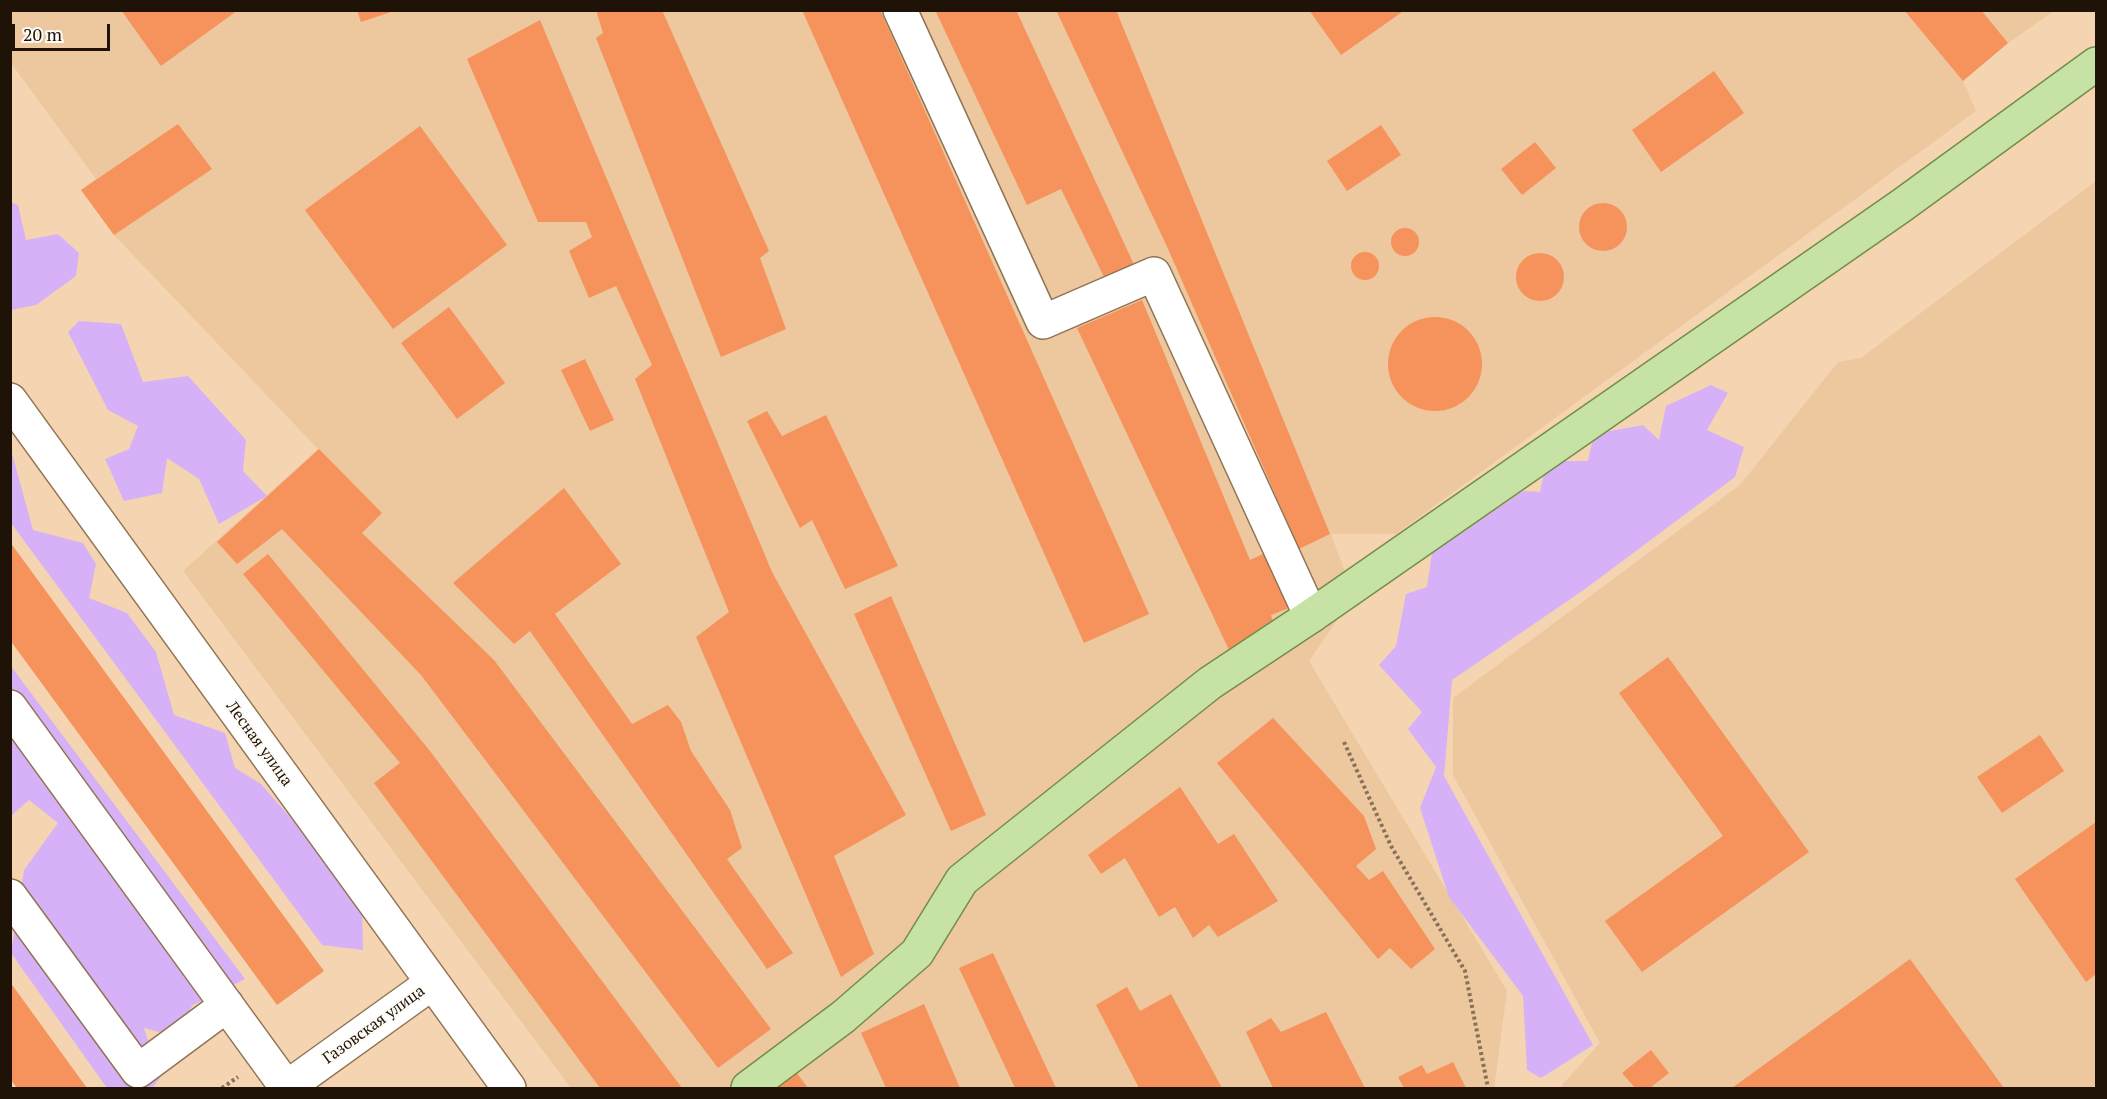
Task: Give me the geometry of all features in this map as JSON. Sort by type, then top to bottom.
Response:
[{"type":"main road","points":[[748,1089],[843,1017],[917,953],[962,880],[1210,683],[1311,616],[1892,213],[2097,64]]},
{"type":"street","points":[[900,10],[1043,322],[1154,274],[1311,616]]},
{"type":"street","name":"Лесная улица","points":[[10,399],[509,1089]]},
{"type":"street","points":[[10,706],[287,1088]]},
{"type":"street","points":[[10,896],[138,1071],[227,1005]]},
{"type":"street","name":"Газовская улица","points":[[287,1088],[432,983]]},
{"type":"path","points":[[1344,742],[1391,846],[1465,971],[1488,1089]]},
{"type":"shaded area","points":[[10,11],[2054,11],[2008,43],[1963,81],[1976,111],[1396,534],[1331,534],[1354,596],[1309,661],[1507,991],[1494,1088],[571,1088],[183,571],[318,449],[114,235],[81,190],[96,179],[11,63]]},
{"type":"shaded area","points":[[2096,181],[2096,1088],[1563,1088],[1562,1085],[1600,1043],[1453,775],[1453,698],[1740,485],[1838,362],[1861,358]]},
{"type":"shaded area","points":[[11,202],[18,205],[26,240],[58,234],[79,253],[76,276],[36,305],[11,310]]},
{"type":"shaded area","points":[[79,321],[121,324],[143,382],[188,376],[246,440],[243,471],[267,496],[219,524],[199,479],[167,458],[162,493],[124,501],[105,459],[129,449],[138,426],[108,410],[68,332]]},
{"type":"shaded area","points":[[1711,385],[1728,393],[1707,430],[1744,447],[1735,477],[1585,589],[1452,680],[1444,776],[1593,1045],[1541,1078],[1527,1070],[1523,996],[1449,897],[1420,808],[1436,767],[1408,729],[1422,712],[1379,665],[1396,646],[1406,594],[1427,587],[1432,553],[1523,491],[1540,492],[1544,473],[1564,461],[1588,461],[1594,434],[1643,425],[1659,440],[1666,406]]},
{"type":"shaded area","points":[[10,446],[33,530],[83,543],[96,564],[89,598],[127,613],[156,652],[174,715],[225,733],[235,768],[261,784],[362,900],[363,950],[322,945],[11,523]]},
{"type":"shaded area","points":[[10,665],[245,979],[193,1005],[171,1035],[144,1028],[160,1078],[152,1088],[107,1088],[11,953],[24,870],[58,823],[29,800],[11,816]]},
{"type":"building","points":[[121,10],[238,10],[161,66]]},
{"type":"building","points":[[357,10],[394,10],[394,11],[361,22]]},
{"type":"building","points":[[596,10],[662,10],[769,251],[760,258],[786,329],[721,357],[596,38],[603,33]]},
{"type":"building","points":[[802,10],[880,10],[1149,614],[1084,643]]},
{"type":"building","points":[[935,10],[1016,10],[1137,271],[1108,285],[1061,189],[1027,205]]},
{"type":"building","points":[[1056,10],[1116,10],[1330,534],[1299,549],[1169,251]]},
{"type":"building","points":[[1309,10],[1405,10],[1341,55]]},
{"type":"building","points":[[1904,10],[1981,10],[2008,43],[1963,81]]},
{"type":"building","points":[[540,20],[772,572],[906,815],[834,856],[874,954],[841,977],[696,637],[729,612],[635,379],[652,365],[616,286],[589,298],[569,251],[592,237],[586,222],[538,222],[467,59]]},
{"type":"building","points":[[1714,71],[1744,113],[1661,172],[1632,130]]},
{"type":"building","points":[[178,124],[212,169],[114,235],[81,190]]},
{"type":"building","points":[[1381,125],[1401,155],[1347,191],[1327,161]]},
{"type":"building","points":[[420,126],[507,245],[393,329],[305,210]]},
{"type":"building","points":[[1535,142],[1556,168],[1522,195],[1501,169]]},
{"type":"building","points":[[1603,203],[1620,210],[1627,227],[1620,244],[1603,251],[1586,244],[1579,227],[1586,210]]},
{"type":"building","points":[[1405,228],[1415,232],[1419,242],[1415,252],[1405,256],[1395,252],[1391,242],[1395,232]]},
{"type":"building","points":[[1365,252],[1375,256],[1379,266],[1375,276],[1365,280],[1355,276],[1351,266],[1355,256]]},
{"type":"building","points":[[1540,253],[1557,260],[1564,277],[1557,294],[1540,301],[1523,294],[1516,277],[1523,260]]},
{"type":"building","points":[[1142,300],[1250,560],[1265,553],[1289,608],[1271,615],[1275,630],[1229,650],[1077,328]]},
{"type":"building","points":[[449,307],[505,383],[457,419],[401,343]]},
{"type":"building","points":[[1435,317],[1453,320],[1468,331],[1479,346],[1482,364],[1479,382],[1468,397],[1453,408],[1435,411],[1417,408],[1402,397],[1391,382],[1388,364],[1391,346],[1402,331],[1417,320]]},
{"type":"building","points":[[585,359],[614,420],[590,431],[561,370]]},
{"type":"building","points":[[767,411],[782,436],[826,415],[898,566],[845,589],[812,520],[800,528],[747,421]]},
{"type":"building","points":[[319,449],[382,513],[362,533],[494,660],[771,1029],[718,1068],[421,675],[282,529],[237,564],[217,542]]},
{"type":"building","points":[[564,488],[621,564],[555,614],[632,724],[668,705],[681,722],[691,751],[730,810],[742,848],[727,859],[793,953],[767,969],[530,631],[514,644],[453,583]]},
{"type":"building","points":[[10,542],[324,971],[277,1005],[10,640]]},
{"type":"building","points":[[268,554],[430,751],[682,1088],[600,1088],[374,783],[400,763],[243,574]]},
{"type":"building","points":[[891,596],[986,815],[951,831],[854,614]]},
{"type":"building","points":[[1668,657],[1809,852],[1642,972],[1605,921],[1723,836],[1619,693]]},
{"type":"building","points":[[1273,718],[1364,816],[1376,849],[1356,866],[1369,880],[1383,871],[1435,949],[1411,969],[1390,948],[1378,959],[1217,763]]},
{"type":"building","points":[[2040,735],[2064,771],[2002,813],[1977,777]]},
{"type":"building","points":[[1180,787],[1218,844],[1234,834],[1278,901],[1218,937],[1209,925],[1193,938],[1175,907],[1159,917],[1125,858],[1101,874],[1088,855]]},
{"type":"building","points":[[2096,822],[2096,974],[2086,982],[2015,879]]},
{"type":"building","points":[[993,953],[1056,1088],[1015,1088],[959,968]]},
{"type":"building","points":[[1910,959],[2004,1088],[1732,1088]]},
{"type":"building","points":[[10,982],[87,1088],[17,1088],[10,1079]]},
{"type":"building","points":[[1127,987],[1140,1011],[1171,994],[1222,1088],[1139,1088],[1096,1005]]},
{"type":"building","points":[[924,1004],[960,1088],[886,1088],[861,1033]]},
{"type":"building","points":[[1326,1012],[1365,1088],[1273,1088],[1246,1032],[1271,1018],[1281,1032]]},
{"type":"building","points":[[1651,1050],[1669,1073],[1650,1088],[1635,1088],[1622,1073]]},
{"type":"building","points":[[1453,1062],[1466,1088],[1404,1088],[1398,1077],[1422,1065],[1427,1074]]},
{"type":"building","points":[[793,1068],[808,1088],[766,1088]]}]
